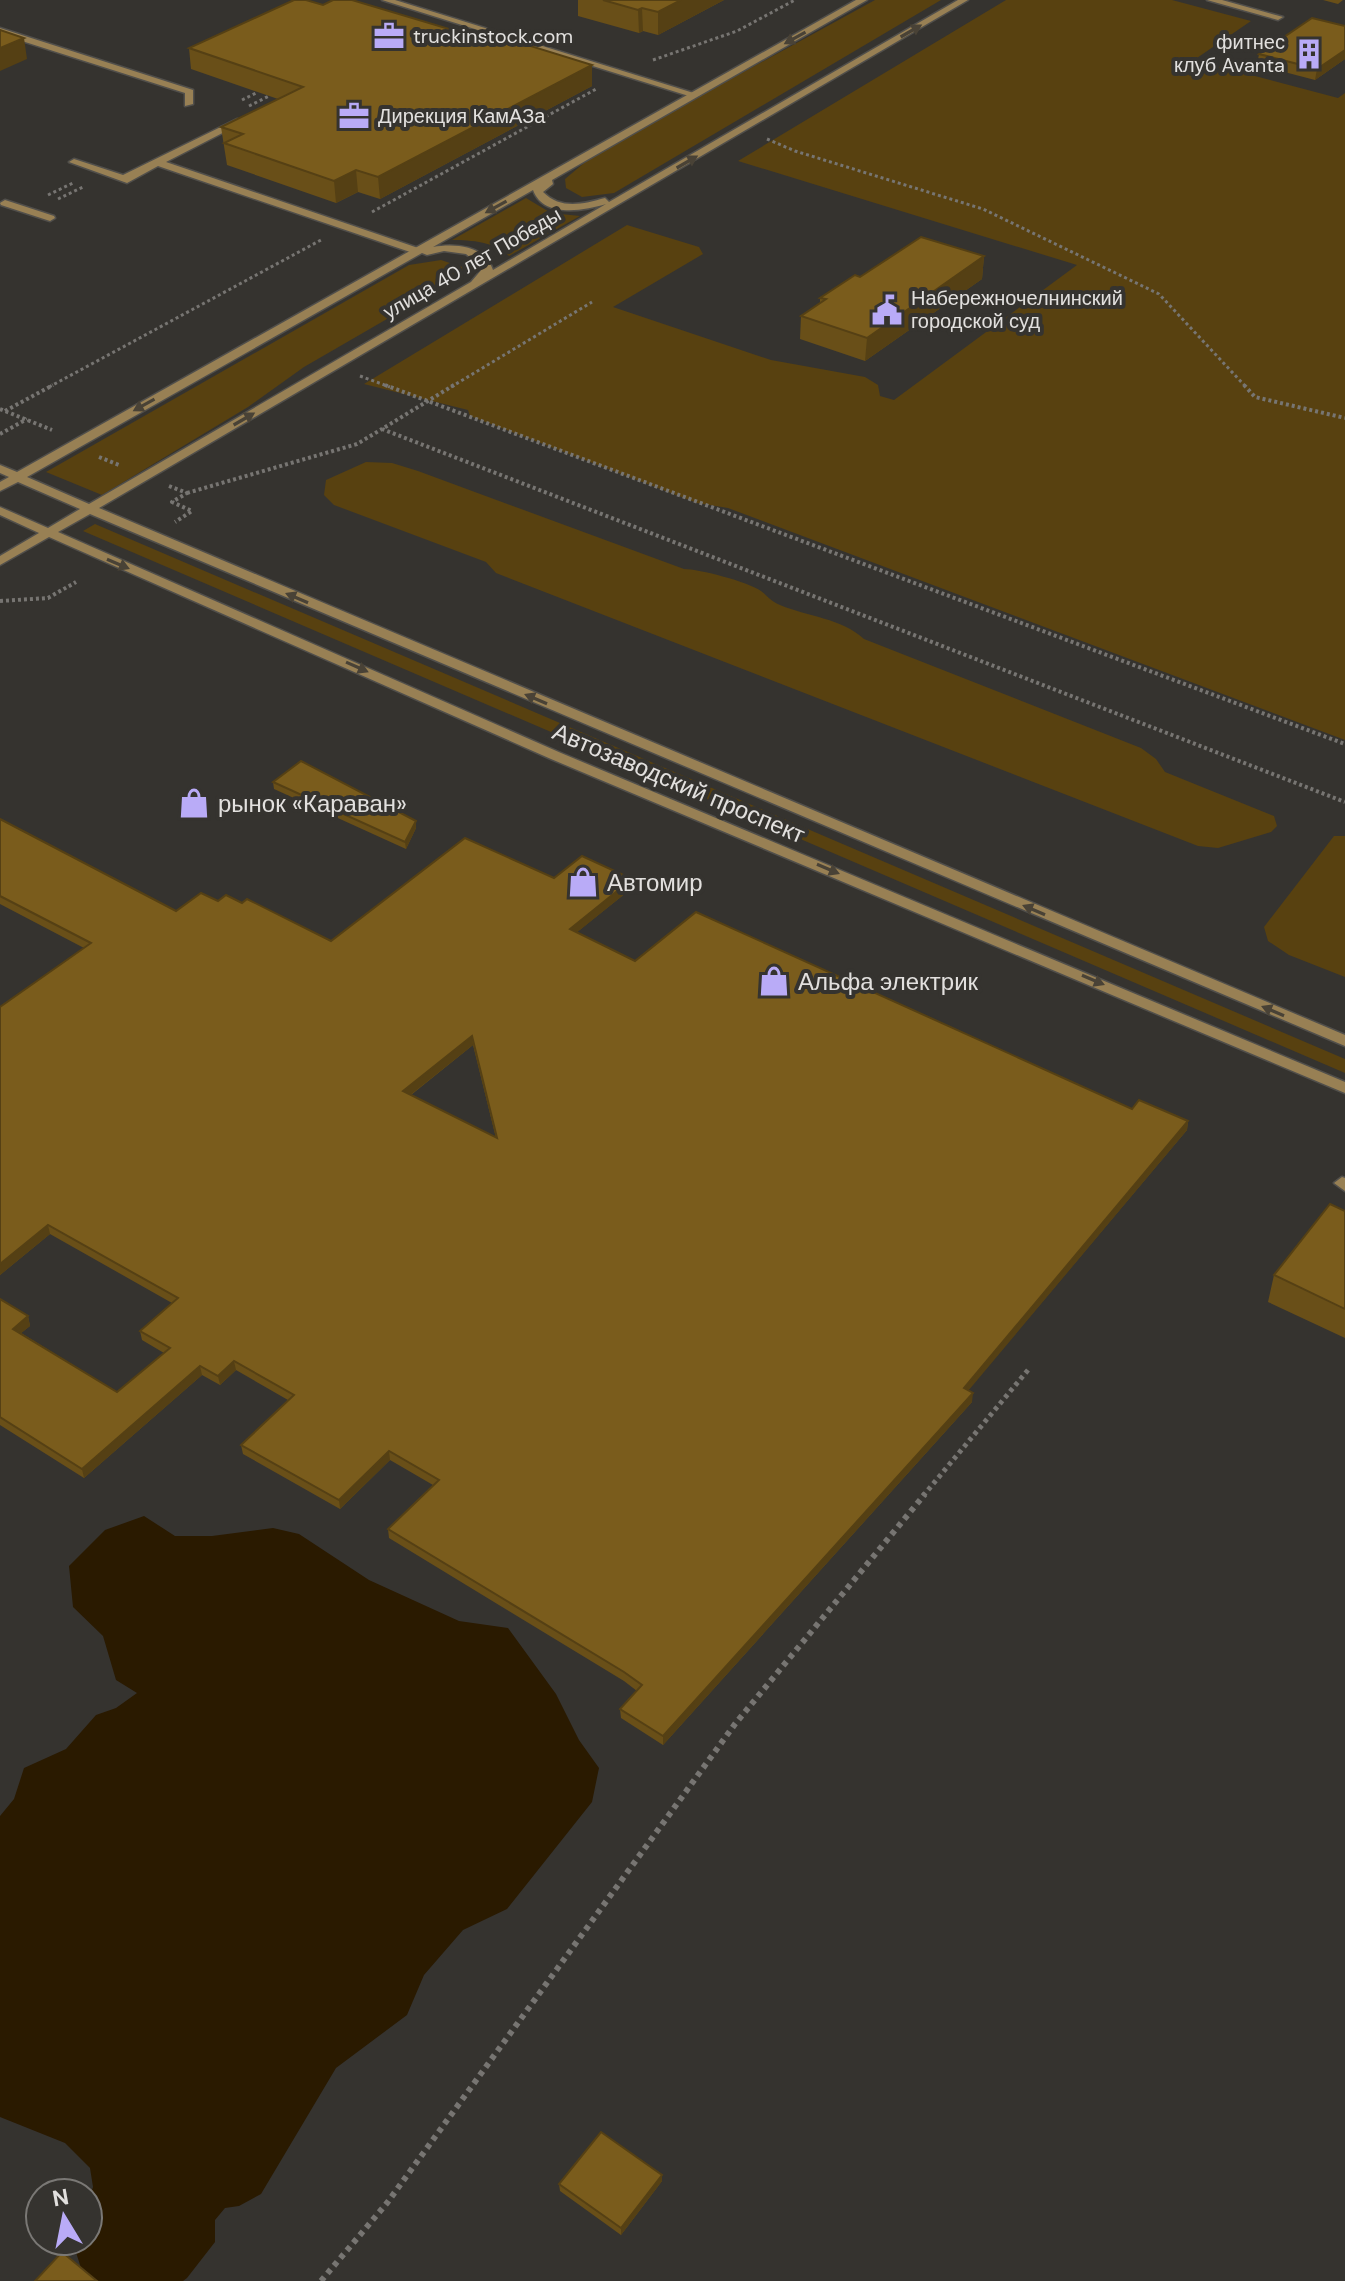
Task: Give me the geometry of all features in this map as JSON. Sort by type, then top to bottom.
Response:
[{"type":"street","points":[[386,0],[695,95]]},
{"type":"street","name":"улица 40 лет Победы","points":[[0,487],[863,0]]},
{"type":"street","points":[[1211,0],[1236,3],[1278,17]]},
{"type":"street","name":"улица 40 лет Победы","points":[[0,561],[962,1]]},
{"type":"street","points":[[0,31],[190,92],[188,104]]},
{"type":"street","points":[[177,88],[193,80]]},
{"type":"street","points":[[74,162],[125,179],[237,122]]},
{"type":"street","points":[[157,162],[417,251]]},
{"type":"street","points":[[572,164],[537,192],[542,198],[553,204],[585,208],[644,186]]},
{"type":"street","points":[[5,203],[50,218]]},
{"type":"street","points":[[396,263],[441,247],[473,253],[484,259],[489,268],[470,288]]},
{"type":"street","name":"Автозаводский проспект","points":[[0,469],[88,510],[1345,1041]]},
{"type":"street","name":"Автозаводский проспект","points":[[0,511],[46,534],[570,762],[1345,1088]]},
{"type":"path","points":[[3,410],[624,73],[737,31],[795,0]]},
{"type":"path","points":[[744,128],[795,151],[983,209],[1159,294],[1255,397],[1345,418]]},
{"type":"path","points":[[175,522],[192,511],[172,502],[187,493],[357,444],[592,302]]},
{"type":"path","points":[[353,373],[1345,744]]},
{"type":"path","points":[[3,410],[52,430]]},
{"type":"path","points":[[0,434],[27,419]]},
{"type":"path","points":[[382,429],[1345,802]]},
{"type":"path","points":[[92,454],[129,470]]},
{"type":"path","points":[[168,486],[187,493]]},
{"type":"path","points":[[0,600],[48,598],[76,582]]},
{"type":"path","points":[[321,2281],[387,2203],[735,1724],[1028,1370]]},
{"type":"shaded area","points":[[875,0],[941,0],[614,193],[582,197],[566,188],[565,179],[596,153]]},
{"type":"shaded area","points":[[1006,0],[1172,0],[1251,21],[1194,60],[1338,98],[1345,93],[1345,740],[728,508],[697,503],[470,416],[468,410],[364,384],[627,225],[699,247],[703,254],[613,307],[771,360],[865,377],[878,385],[880,396],[894,400],[1077,265],[738,161]]},
{"type":"shaded area","points":[[526,198],[551,213],[580,216],[509,256],[490,245],[452,240]]},
{"type":"shaded area","points":[[441,260],[462,267],[463,275],[304,367],[248,407],[102,495],[46,472],[409,265]]},
{"type":"shaded area","points":[[366,462],[392,463],[418,471],[684,569],[746,584],[780,605],[835,622],[864,639],[1141,748],[1156,759],[1165,772],[1274,816],[1277,826],[1271,832],[1218,848],[1198,846],[496,573],[486,562],[334,505],[324,495],[326,480]]},
{"type":"shaded area","points":[[95,524],[1345,1059],[1345,1073],[83,531]]},
{"type":"shaded area","points":[[1334,836],[1345,836],[1345,977],[1289,955],[1268,941],[1264,927]]},
{"type":"shaded area","points":[[144,1516],[175,1536],[212,1536],[273,1528],[299,1534],[369,1580],[459,1621],[508,1628],[556,1694],[579,1740],[599,1768],[592,1802],[507,1909],[463,1930],[424,1975],[407,2015],[336,2068],[261,2194],[239,2206],[225,2208],[215,2220],[215,2242],[183,2281],[97,2281],[81,2268],[77,2257],[104,2257],[104,2177],[91,2177],[90,2168],[65,2143],[0,2117],[0,1816],[14,1799],[24,1768],[66,1749],[96,1715],[116,1708],[137,1693],[116,1680],[103,1636],[73,1607],[69,1566],[105,1530]]},
{"type":"building","points":[[294,0],[323,5],[333,0],[352,0],[499,44],[508,39],[592,65],[378,177],[356,170],[334,181],[224,143],[243,134],[221,127],[303,87],[189,48]]},
{"type":"building","points":[[603,0],[681,0],[658,12]]},
{"type":"building","name":"фитнес клуб Avanta","points":[[1312,18],[1345,26],[1345,50],[1317,69],[1259,54]]},
{"type":"building","points":[[0,30],[24,38],[0,48]]},
{"type":"building","points":[[921,237],[984,256],[867,338],[801,316],[826,299],[820,298],[855,275],[860,277]]},
{"type":"building","points":[[301,761],[416,821],[405,842],[273,782]]},
{"type":"building","points":[[0,819],[176,911],[201,893],[218,901],[226,895],[242,903],[247,899],[331,941],[465,838],[554,878],[582,856],[632,879],[570,929],[635,961],[696,912],[1132,1109],[1139,1100],[1188,1121],[964,1388],[973,1393],[663,1736],[620,1709],[642,1685],[388,1529],[439,1480],[389,1451],[339,1500],[241,1445],[294,1395],[234,1361],[218,1376],[200,1366],[82,1469],[0,1417],[0,1299],[28,1316],[13,1329],[117,1392],[170,1348],[140,1331],[178,1298],[48,1225],[0,1264],[0,1007],[91,943],[0,896]],"holes":[[[472,1036],[497,1138],[403,1091]]]},
{"type":"building","points":[[1330,1204],[1345,1211],[1345,1309],[1274,1275]]},
{"type":"building","points":[[601,2132],[662,2175],[621,2228],[559,2184]]},
{"type":"building","points":[[57,2257],[68,2257],[97,2281],[35,2281]]},
{"type":"place","name":"truckinstock.com","points":[[389,36]]},
{"type":"place","name":"фитнес клуб Avanta","points":[[1309,54]]},
{"type":"place","name":"Дирекция КамАЗа","points":[[354,116]]},
{"type":"place","name":"Набережночелнинский городской суд","points":[[887,310]]},
{"type":"place","name":"рынок «Караван»","points":[[194,803]]},
{"type":"place","name":"Автомир","points":[[583,882]]},
{"type":"place","name":"Альфа электрик","points":[[774,981]]}]
